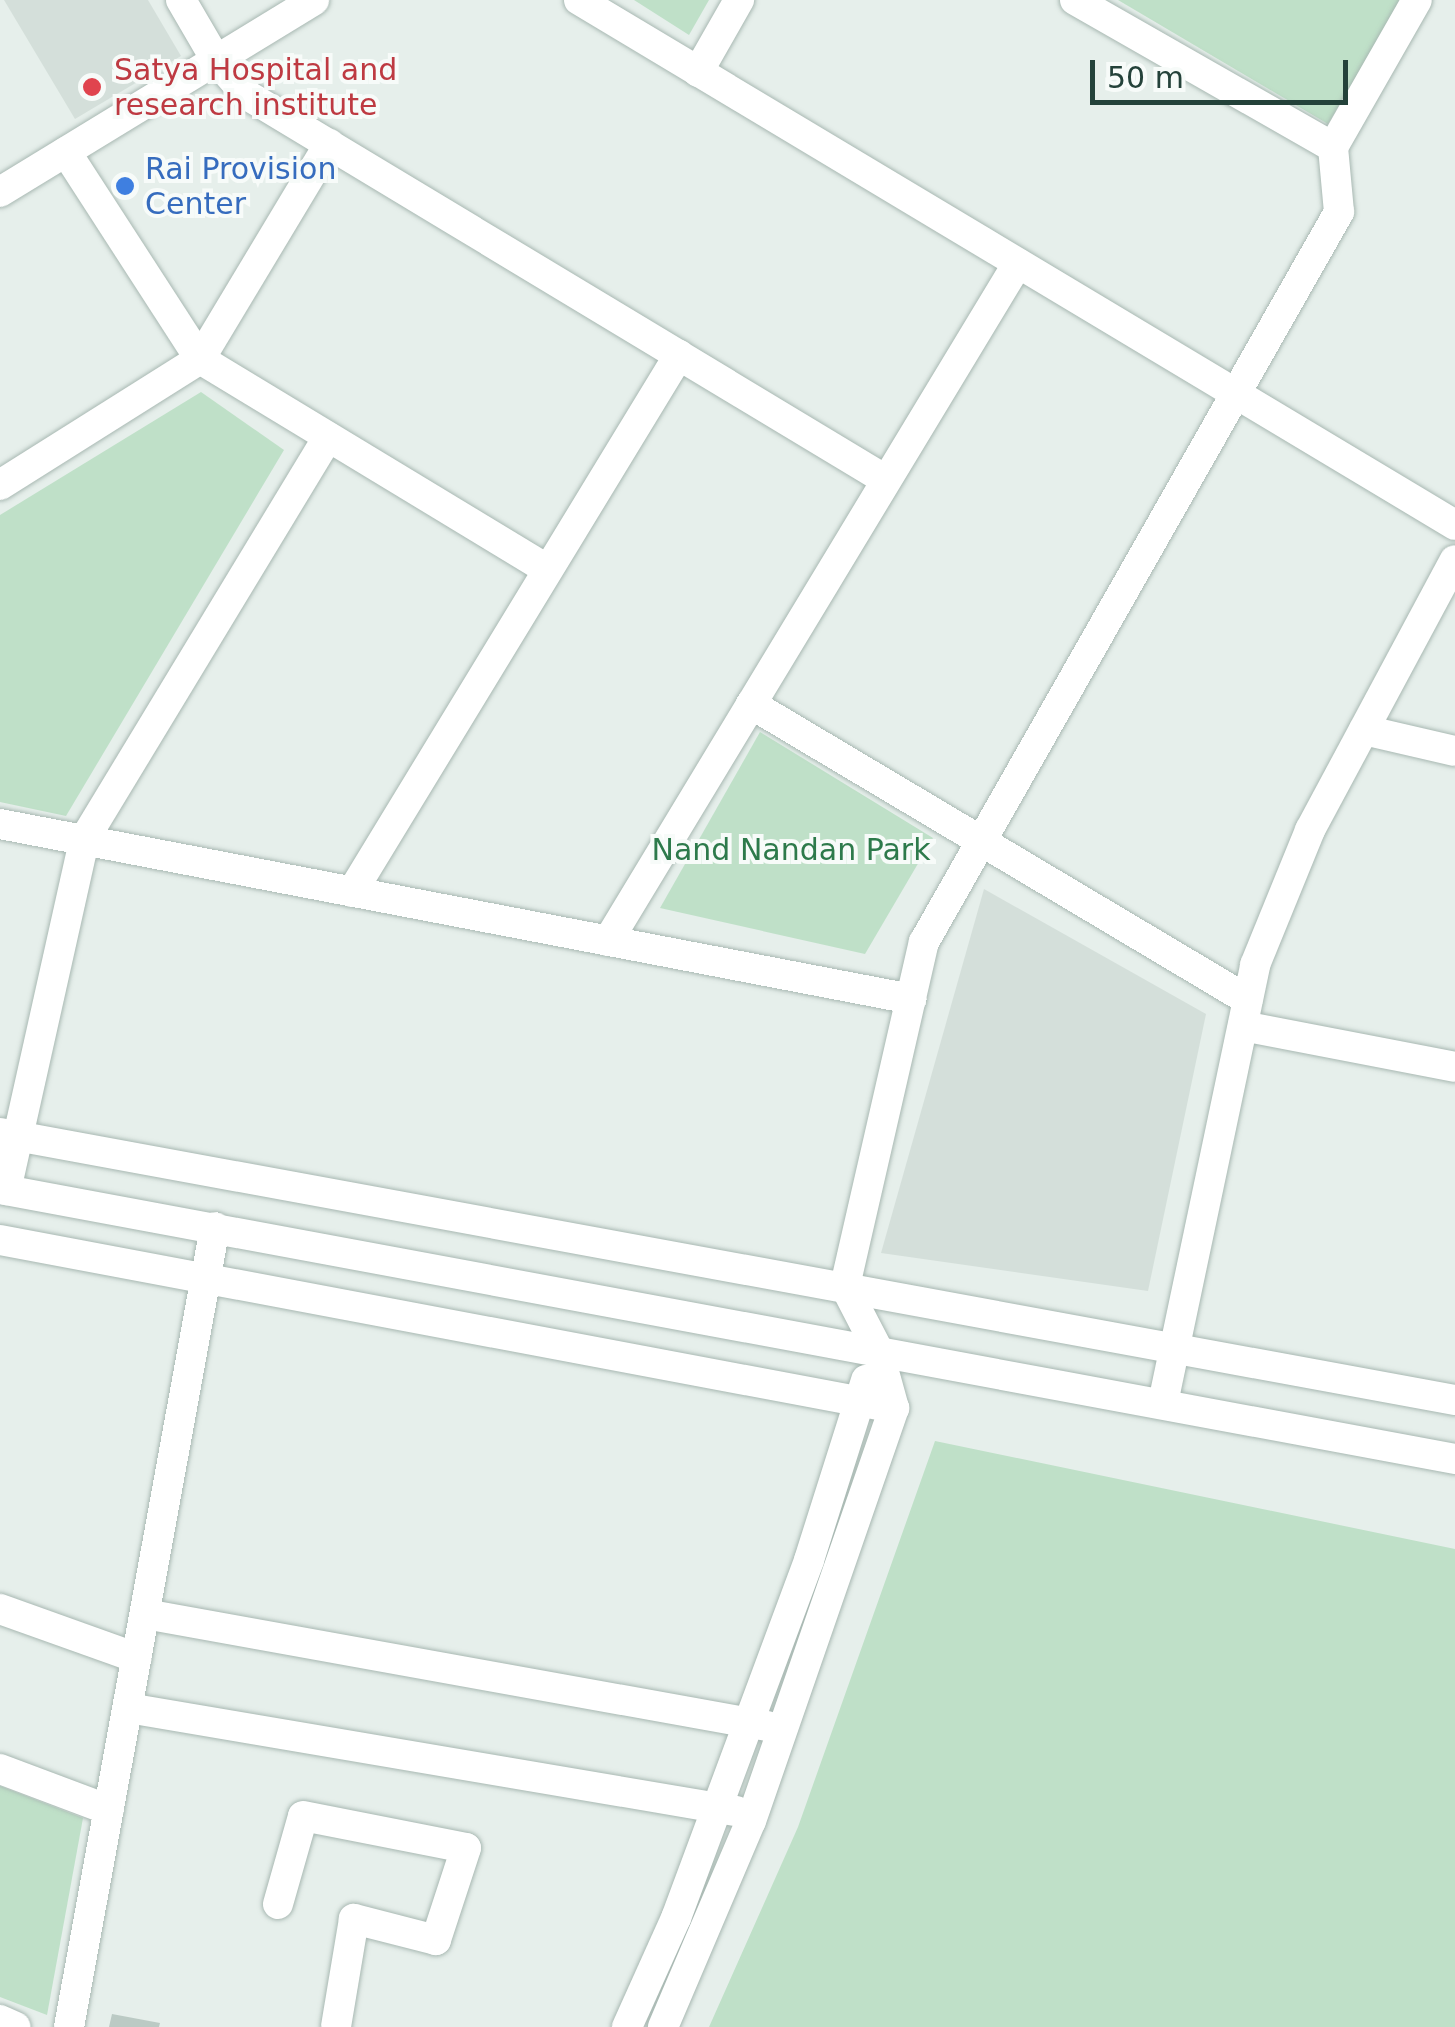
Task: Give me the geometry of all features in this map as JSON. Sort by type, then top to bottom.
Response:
[{"type":"street","points":[[181,0],[216,60],[248,96],[886,480]]},
{"type":"street","points":[[0,192],[314,0]]},
{"type":"street","points":[[579,0],[1455,525]]},
{"type":"street","points":[[698,72],[738,0]]},
{"type":"street","points":[[1075,0],[1333,147]]},
{"type":"street","points":[[663,2027],[753,1816],[894,1408],[878,1350],[845,1286],[924,942],[1339,212],[1333,147],[1417,0]]},
{"type":"street","points":[[0,485],[200,359],[329,144]]},
{"type":"street","points":[[66,152],[200,359],[546,569]]},
{"type":"street","points":[[608,941],[1018,263]]},
{"type":"street","points":[[352,892],[679,355]]},
{"type":"street","points":[[328,436],[84,840],[11,1135],[3,1190],[1455,1460]]},
{"type":"street","points":[[1163,1403],[1255,965],[1310,830],[1455,560]]},
{"type":"street","points":[[751,704],[980,842],[1246,1013],[1455,1066]]},
{"type":"street","points":[[1364,730],[1455,752]]},
{"type":"street","points":[[0,824],[910,999]]},
{"type":"street","points":[[11,1135],[1455,1400]]},
{"type":"street","points":[[69,2027],[215,1228]]},
{"type":"street","points":[[0,1240],[894,1408]]},
{"type":"street","points":[[627,2027],[718,1805],[809,1560],[858,1399],[878,1350]]},
{"type":"street","points":[[0,1608],[137,1658]]},
{"type":"street","points":[[145,1614],[783,1729]]},
{"type":"street","points":[[128,1708],[718,1805],[753,1816]]},
{"type":"street","points":[[0,1769],[109,1810]]},
{"type":"street","points":[[278,1904],[302,1816],[466,1848],[436,1940],[354,1919],[336,2027]]},
{"type":"street","points":[[0,2020],[16,2027]]},
{"type":"shaded area","name":"Satya Hospital and research institute","points":[[4,0],[148,0],[181,56],[75,119]]},
{"type":"shaded area","points":[[984,889],[1206,1014],[1148,1291],[881,1253]]},
{"type":"green space","points":[[634,0],[709,0],[689,35]]},
{"type":"green space","points":[[1118,0],[1401,0],[1328,124]]},
{"type":"green space","points":[[201,392],[284,450],[66,816],[0,802],[0,515]]},
{"type":"green space","name":"Nand Nandan Park","points":[[760,732],[933,838],[865,954],[660,908]]},
{"type":"green space","points":[[935,1441],[1455,1549],[1455,2027],[709,2027],[798,1827]]},
{"type":"green space","points":[[0,1786],[83,1818],[47,2015],[0,1997]]},
{"type":"building","points":[[112,2014],[160,2023],[159,2027],[109,2027]]},
{"type":"place","name":"Satya Hospital and research institute","points":[[92,87]]},
{"type":"place","name":"Rai Provision Center","points":[[125,186]]}]
